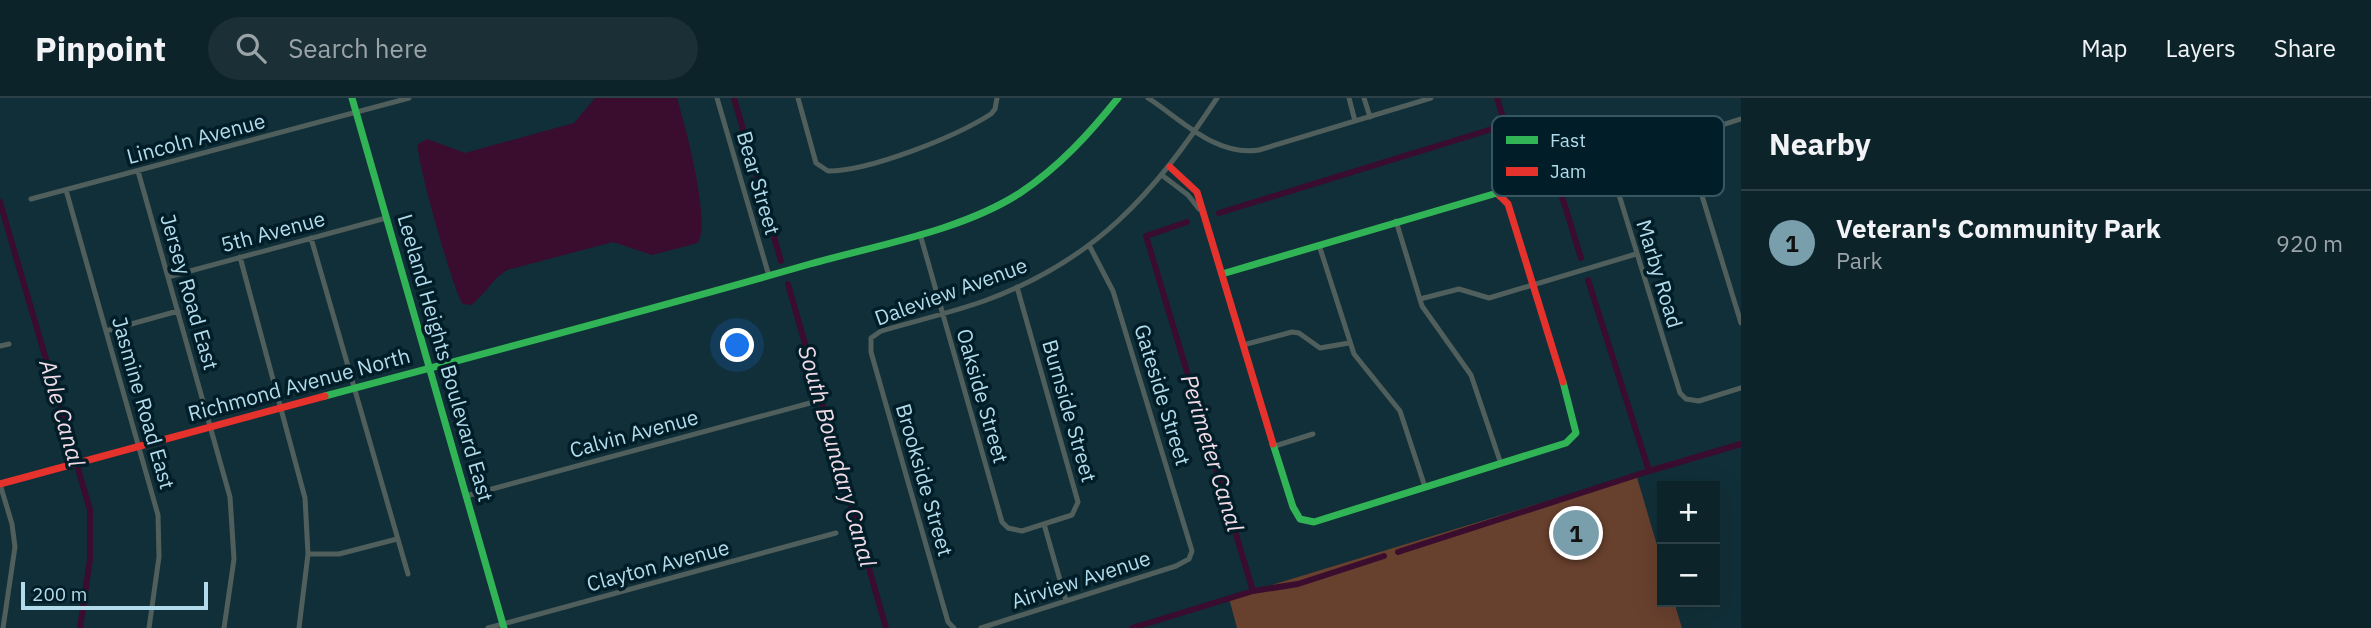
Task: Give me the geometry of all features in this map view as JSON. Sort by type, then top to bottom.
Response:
[{"type":"street","name":"Leeland Heights Boulevard East","points":[[352,98],[503,626]]},
{"type":"street","name":"Lincoln Avenue","points":[[31,199],[409,98]]},
{"type":"street","name":"Bear Street","points":[[718,98],[769,276]]},
{"type":"street","points":[[797,98],[816,163],[821,169],[835,171],[921,148],[951,136],[991,114],[997,98]]},
{"type":"street","name":"Richmond Avenue North","points":[[0,484],[920,234],[986,210],[1040,179],[1091,132],[1118,98]]},
{"type":"street","points":[[1148,98],[1226,149],[1243,152],[1431,98]]},
{"type":"street","name":"Daleview Avenue","points":[[871,338],[881,331],[1017,287],[1089,245],[1112,228],[1163,176],[1217,98]]},
{"type":"street","points":[[1349,98],[1356,121]]},
{"type":"street","points":[[1364,98],[1370,117]]},
{"type":"street","name":"Marby Road","points":[[1724,124],[1741,119]]},
{"type":"street","points":[[1170,167],[1197,192],[1293,507],[1300,519],[1307,522],[1566,443],[1576,433],[1576,424],[1534,285],[1508,204],[1500,196]]},
{"type":"street","name":"Jersey Road East","points":[[138,171],[227,480],[233,520],[234,559],[224,628]]},
{"type":"street","points":[[1163,176],[1188,195],[1203,215]]},
{"type":"street","name":"Jasmine Road East","points":[[66,190],[139,446],[160,531],[149,628]]},
{"type":"street","points":[[1222,275],[1492,194]]},
{"type":"street","name":"Marby Road","points":[[1619,196],[1677,387],[1686,399],[1699,401],[1741,388]]},
{"type":"street","points":[[1702,196],[1741,323]]},
{"type":"street","name":"5th Avenue","points":[[168,277],[386,218]]},
{"type":"street","points":[[1396,221],[1420,299],[1431,323],[1471,375],[1501,464]]},
{"type":"street","name":"Oakside Street","points":[[920,234],[1002,522],[1015,531],[1044,524]]},
{"type":"street","points":[[311,238],[408,573]]},
{"type":"street","name":"Gateside Street","points":[[1089,245],[1109,278],[1117,302],[1188,533],[1192,551],[1189,559]]},
{"type":"street","points":[[1320,245],[1349,343],[1358,363],[1400,411],[1425,487]]},
{"type":"street","points":[[1420,299],[1459,289],[1489,299],[1636,254]]},
{"type":"street","points":[[240,257],[283,408],[305,498],[308,554],[299,628]]},
{"type":"street","name":"Burnside Street","points":[[1017,287],[1079,502],[1072,514],[1044,524]]},
{"type":"street","points":[[106,331],[178,311]]},
{"type":"street","points":[[1244,345],[1292,332],[1299,333],[1320,348],[1349,343]]},
{"type":"street","name":"Brookside Street","points":[[871,338],[871,352],[948,622],[954,628]]},
{"type":"street","points":[[0,346],[9,344]]},
{"type":"street","name":"Calvin Avenue","points":[[466,496],[810,402]]},
{"type":"street","points":[[1275,446],[1313,434]]},
{"type":"street","points":[[0,484],[14,539],[3,628]]},
{"type":"street","points":[[1044,524],[1066,601]]},
{"type":"street","name":"Clayton Avenue","points":[[488,628],[836,533]]},
{"type":"street","points":[[308,554],[348,552],[397,538]]},
{"type":"street","name":"Airview Avenue","points":[[981,628],[1176,566],[1189,559]]},
{"type":"street","points":[[1,584],[9,585]]},
{"type":"shaded area","points":[[595,98],[677,98],[691,150],[699,195],[701,232],[698,243],[652,255],[613,242],[507,270],[471,305],[463,304],[436,226],[418,144],[427,139],[465,153],[574,123]]},
{"type":"shaded area","points":[[1636,474],[1657,545],[1657,607],[1676,607],[1682,628],[1237,628],[1229,598]]},
{"type":"waterway","name":"South Boundary Canal","points":[[734,98],[781,261]]},
{"type":"waterway","name":"Perimeter Canal","points":[[1497,98],[1502,116]]},
{"type":"waterway","name":"Perimeter Canal","points":[[1219,213],[1492,129]]},
{"type":"waterway","points":[[1562,196],[1581,258]]},
{"type":"waterway","name":"Able Canal","points":[[0,202],[90,510],[90,559],[80,628]]},
{"type":"waterway","name":"Perimeter Canal","points":[[1132,628],[1253,591],[1146,236],[1187,222]]},
{"type":"waterway","points":[[1588,280],[1649,471],[1741,444]]},
{"type":"waterway","name":"South Boundary Canal","points":[[788,284],[886,628]]},
{"type":"waterway","points":[[1398,552],[1649,471]]},
{"type":"waterway","points":[[1253,591],[1298,584],[1384,556]]},
{"type":"traffic: fast","points":[[352,98],[504,628]]},
{"type":"traffic: fast","points":[[325,396],[918,236],[972,217],[1020,193],[1048,172],[1085,137],[1118,98]]},
{"type":"traffic: fast","points":[[1222,274],[1492,194]]},
{"type":"traffic: fast","points":[[1273,444],[1293,507],[1300,519],[1314,522],[1566,443],[1576,433],[1563,382]]},
{"type":"traffic: jam","points":[[1170,167],[1197,192],[1273,444]]},
{"type":"traffic: jam","points":[[1500,196],[1508,204],[1563,382]]},
{"type":"traffic: jam","points":[[0,484],[325,396]]},
{"type":"place","name":"Veteran's Community Park","points":[[1576,533]]}]
